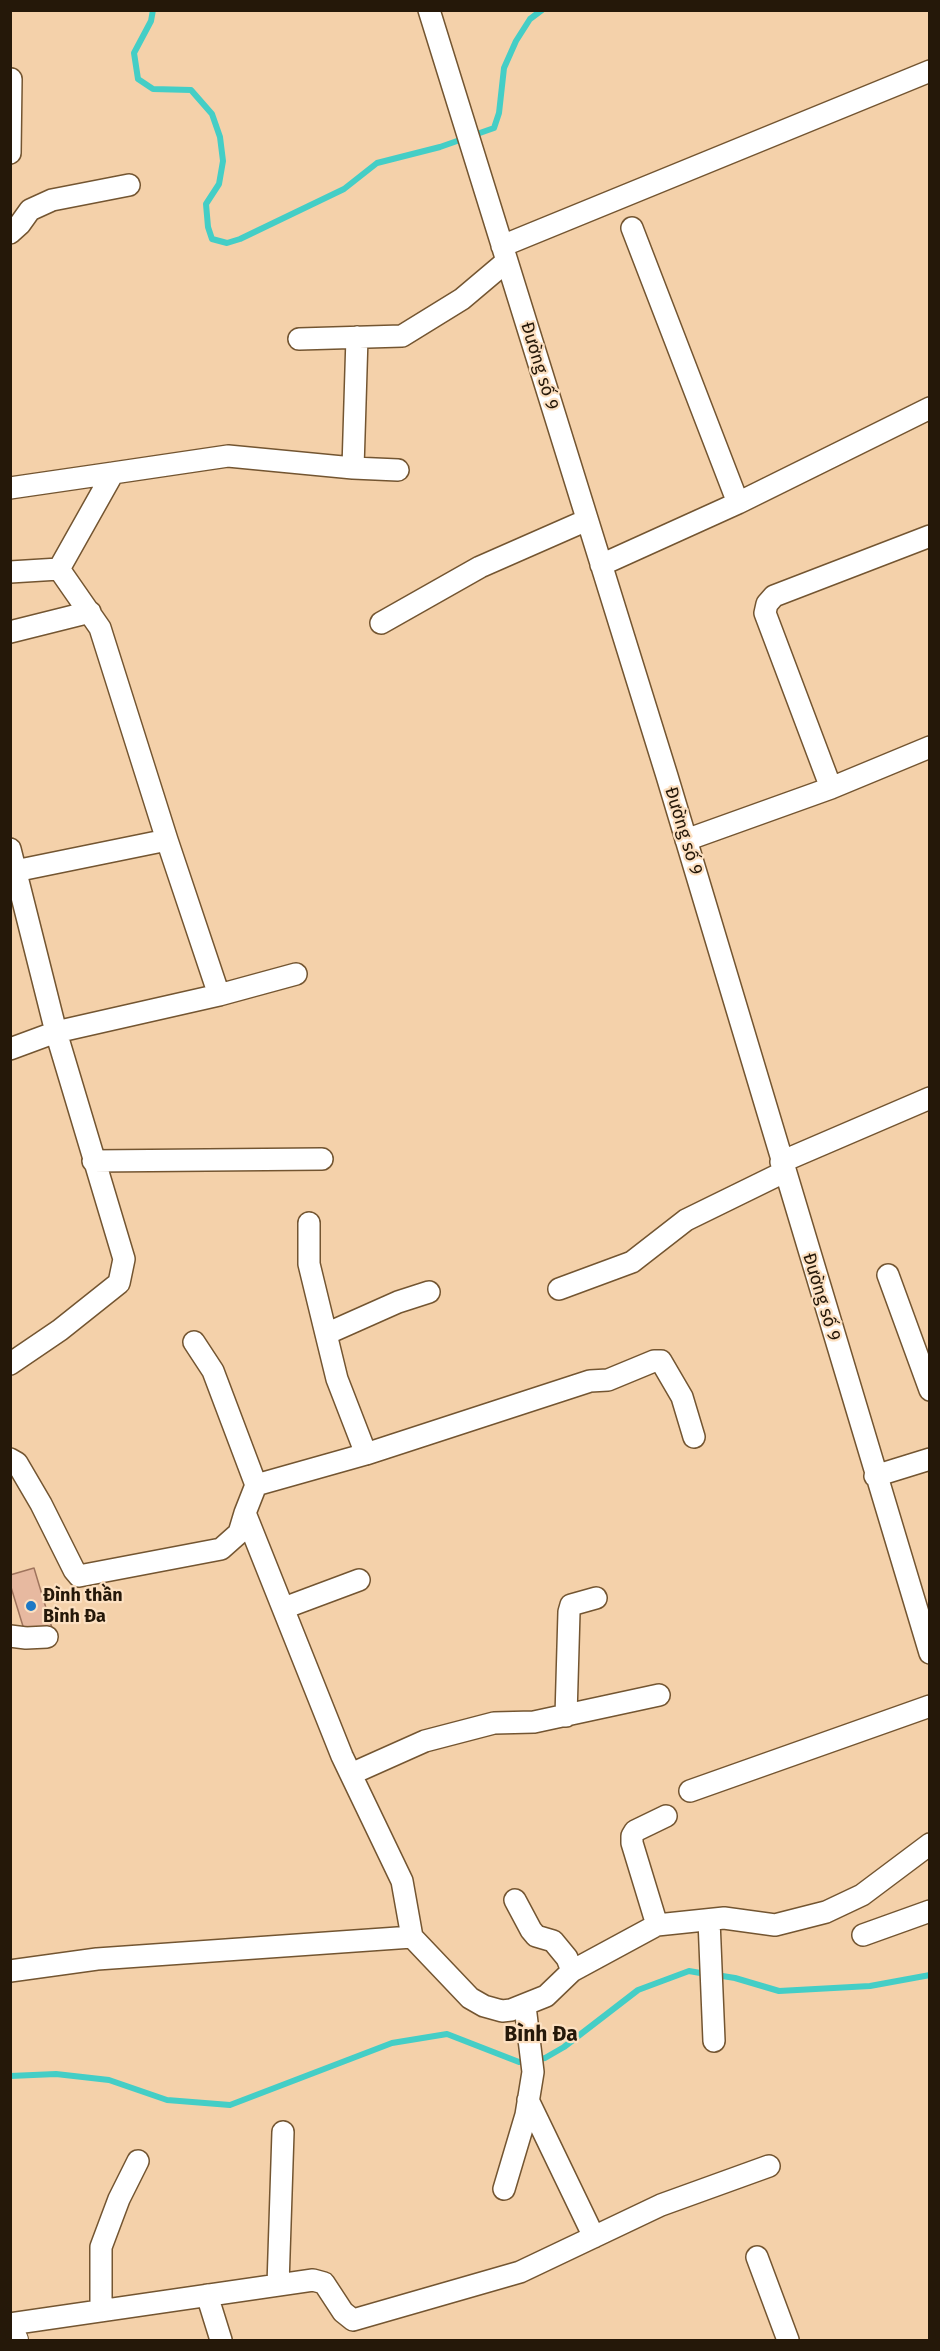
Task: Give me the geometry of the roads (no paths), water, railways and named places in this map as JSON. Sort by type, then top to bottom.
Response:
[{"type":"main road","points":[[10,2331],[15,2340]]},
{"type":"street","name":"Đường số 9","points":[[429,10],[686,840],[930,1653]]},
{"type":"street","points":[[298,339],[402,336],[462,298],[504,254],[930,71]]},
{"type":"street","points":[[10,153],[11,79]]},
{"type":"street","points":[[10,233],[30,210],[52,200],[129,185]]},
{"type":"street","points":[[632,228],[738,502]]},
{"type":"street","points":[[354,468],[357,338]]},
{"type":"street","points":[[601,565],[738,502],[930,408]]},
{"type":"street","points":[[10,488],[228,456],[398,470]]},
{"type":"street","points":[[59,569],[113,473]]},
{"type":"street","points":[[381,622],[489,562],[587,520]]},
{"type":"street","points":[[831,788],[765,613],[767,604],[774,596],[930,536]]},
{"type":"street","points":[[10,572],[59,569]]},
{"type":"street","points":[[59,569],[100,628],[166,840],[219,995]]},
{"type":"street","points":[[10,632],[90,612]]},
{"type":"street","points":[[686,840],[831,788],[930,747]]},
{"type":"street","points":[[15,871],[166,840]]},
{"type":"street","points":[[10,849],[56,1032],[124,1259],[119,1283],[60,1330],[10,1364]]},
{"type":"street","points":[[10,1049],[56,1032],[219,995],[296,974]]},
{"type":"street","points":[[559,1289],[632,1263],[686,1221],[783,1167],[930,1098]]},
{"type":"street","points":[[93,1161],[321,1159]]},
{"type":"street","points":[[309,1223],[309,1264],[326,1334],[339,1385],[366,1454]]},
{"type":"street","points":[[888,1275],[930,1390]]},
{"type":"street","points":[[326,1334],[398,1302],[429,1292]]},
{"type":"street","points":[[10,1459],[17,1463],[42,1504],[79,1576],[220,1549],[239,1533],[256,1485],[213,1371],[194,1342]]},
{"type":"street","points":[[256,1485],[366,1454],[590,1381],[608,1380],[654,1361],[661,1361],[682,1397],[694,1437]]},
{"type":"street","points":[[875,1476],[930,1460]]},
{"type":"street","points":[[245,1513],[351,1774],[402,1881],[412,1937],[470,1998],[484,2006],[502,2011],[525,2006],[546,1996],[572,1971],[657,1925],[724,1918],[775,1925],[826,1912],[862,1895],[930,1844]]},
{"type":"street","points":[[284,1608],[359,1580]]},
{"type":"street","points":[[566,1716],[569,1612],[571,1605],[596,1598]]},
{"type":"street","points":[[10,1636],[47,1637]]},
{"type":"street","points":[[351,1774],[425,1741],[494,1724],[534,1722],[659,1695]]},
{"type":"street","points":[[690,1791],[930,1706]]},
{"type":"street","points":[[657,1925],[632,1843],[632,1836],[634,1831],[666,1816]]},
{"type":"street","points":[[515,1900],[531,1930],[536,1936],[553,1941],[567,1958],[572,1971]]},
{"type":"street","points":[[863,1935],[930,1911]]},
{"type":"street","points":[[709,1920],[714,2041]]},
{"type":"street","points":[[10,1971],[97,1959],[164,1953],[412,1937]]},
{"type":"street","points":[[504,2189],[526,2115],[532,2072],[525,2006]]},
{"type":"street","points":[[528,2100],[594,2237]]},
{"type":"street","points":[[278,2285],[283,2132]]},
{"type":"street","points":[[101,2311],[101,2247],[118,2199],[138,2161]]},
{"type":"street","points":[[10,2324],[313,2280],[324,2283],[343,2312],[353,2320],[520,2272],[661,2205],[769,2166]]},
{"type":"street","points":[[757,2257],[788,2340]]},
{"type":"street","points":[[207,2295],[221,2340]]},
{"type":"waterway","points":[[153,10],[151,21],[134,53],[138,79],[153,89],[191,90],[212,114],[220,137],[223,161],[219,184],[206,204],[208,227],[212,239],[227,243],[240,239],[344,189],[377,163],[440,147],[494,128],[499,113],[504,68],[516,41],[530,19],[542,10]]},
{"type":"waterway","points":[[10,2076],[56,2074],[109,2080],[167,2100],[230,2105],[392,2043],[447,2034],[519,2062],[545,2058],[564,2047],[638,1990],[689,1971],[706,1974]]},
{"type":"waterway","points":[[716,1975],[779,1991],[870,1986],[930,1975]]},
{"type":"place","name":"Đình thần Bình Đa","points":[[31,1606]]},
{"type":"district","name":"Bình Đa","points":[[541,2035]]}]
